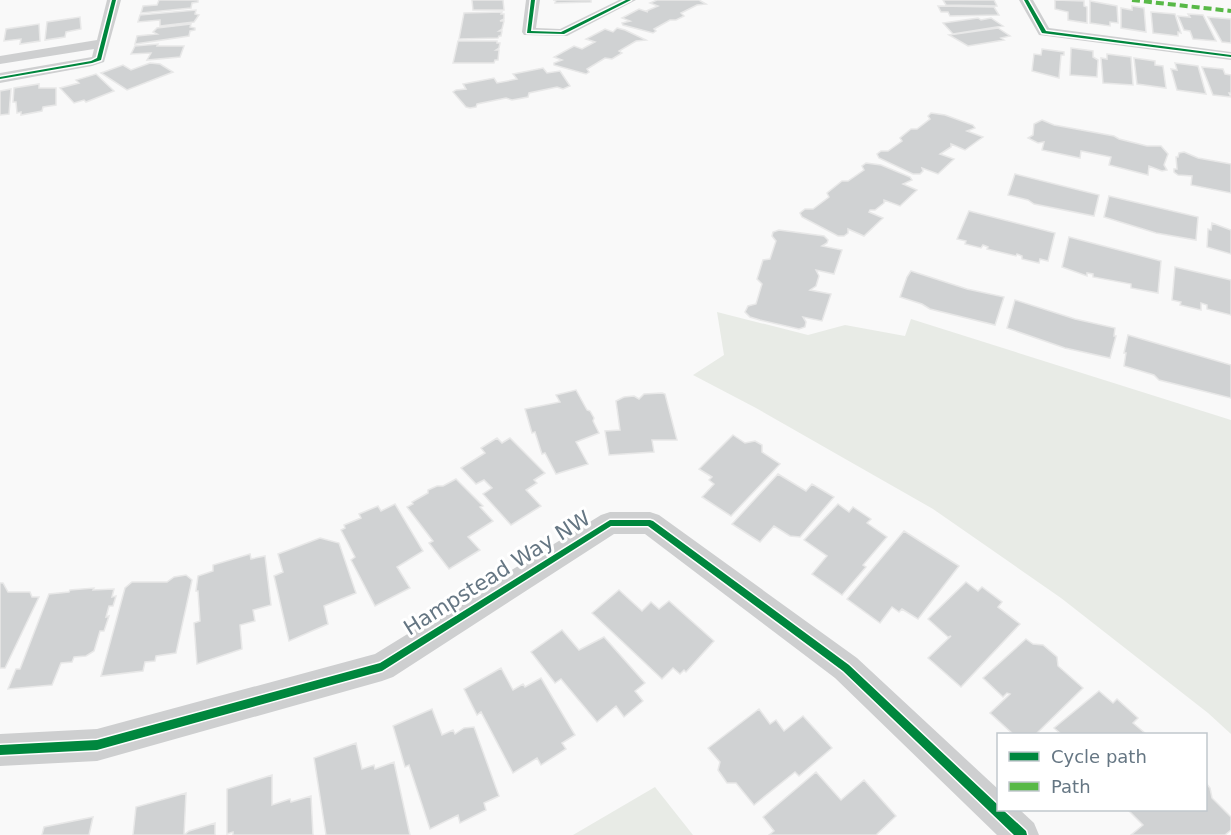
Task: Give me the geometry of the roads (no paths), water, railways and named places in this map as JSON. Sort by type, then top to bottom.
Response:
[{"type":"street","points":[[0,78],[99,59],[114,0]]},
{"type":"street","points":[[533,0],[529,32],[562,33],[629,0]]},
{"type":"street","points":[[1026,0],[1044,32],[1231,56]]},
{"type":"street","points":[[0,60],[102,43]]},
{"type":"street","name":"Hampstead Way NW","points":[[0,750],[97,745],[382,667],[610,523],[650,523],[846,668],[1022,835]]}]
